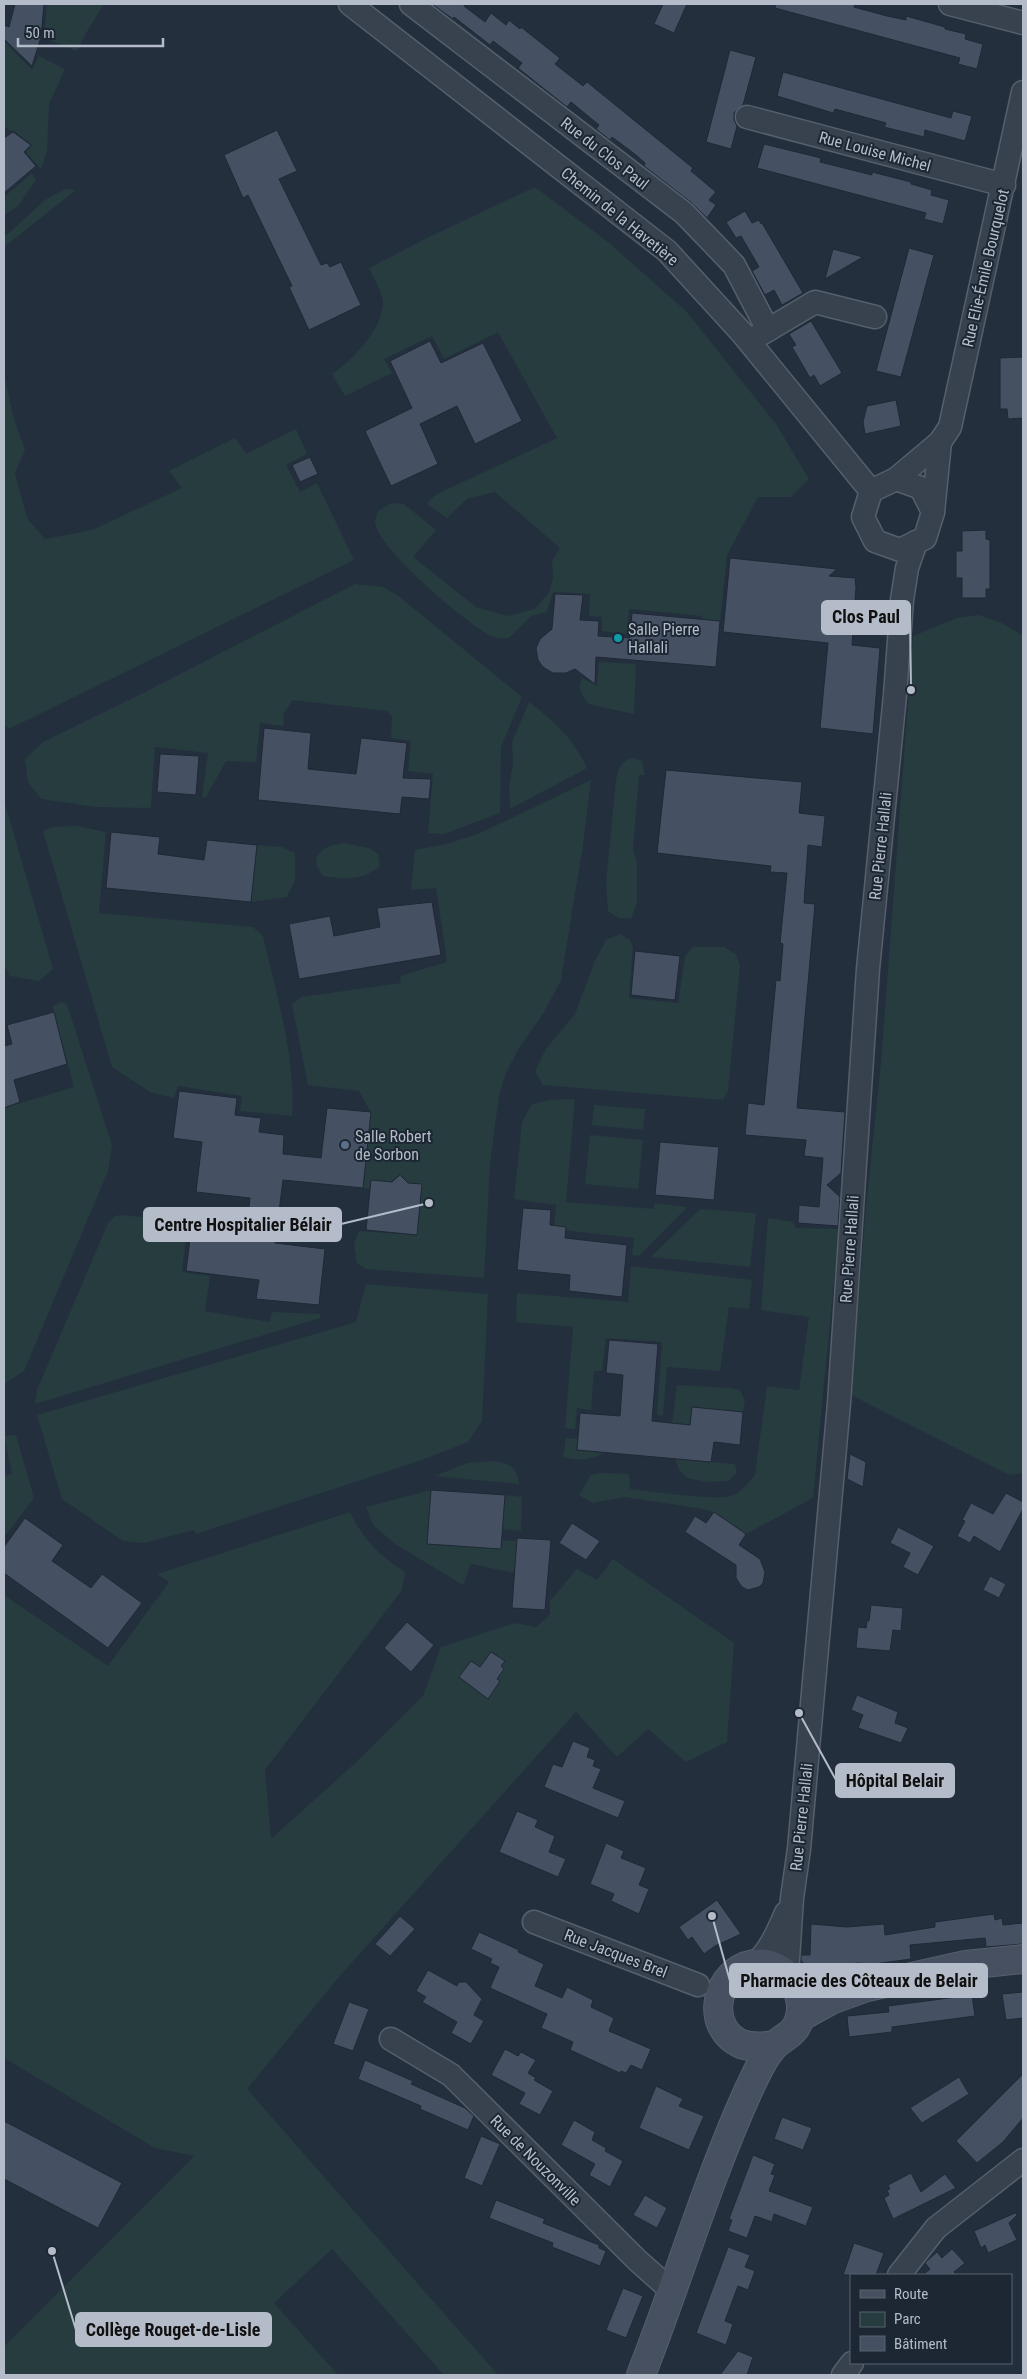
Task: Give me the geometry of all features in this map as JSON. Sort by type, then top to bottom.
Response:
[{"type":"main road","points":[[790,1978],[825,1983],[927,1967],[1023,1959]]},
{"type":"main road","points":[[732,2128],[743,2087],[744,2066],[738,2042],[722,2024],[718,1998],[728,1978],[746,1966],[764,1964],[778,1968],[790,1978],[801,2000],[800,2017],[793,2031],[785,2039],[774,2045],[757,2048],[738,2042]]},
{"type":"main road","points":[[800,2017],[830,2000],[867,1987],[966,1965]]},
{"type":"main road","points":[[641,2375],[732,2128],[758,2070],[774,2045]]},
{"type":"street","name":"Chemin de la Havetière","points":[[350,4],[667,251],[749,342],[871,491]]},
{"type":"street","name":"Rue du Clos Paul","points":[[411,4],[684,213],[734,265],[768,330]]},
{"type":"street","points":[[950,4],[1023,23]]},
{"type":"street","name":"Rue Elie-Émile Bourquelot","points":[[896,479],[940,442],[950,428],[1023,92]]},
{"type":"street","name":"Rue Louise Michel","points":[[747,117],[1004,185]]},
{"type":"street","points":[[749,342],[815,302],[875,317]]},
{"type":"street","name":"Rue Elie-Émile Bourquelot","points":[[934,512],[940,442]]},
{"type":"street","points":[[896,479],[921,488],[934,512],[925,538],[900,550],[875,541],[863,517],[871,491],[896,479]]},
{"type":"street","name":"Rue Pierre Hallali","points":[[875,541],[892,565],[902,600]]},
{"type":"street","name":"Rue Pierre Hallali","points":[[790,1978],[792,1898],[799,1849],[839,1403],[868,969],[895,695],[902,600],[907,568],[916,542]]},
{"type":"street","name":"Rue Pierre Hallali","points":[[754,1966],[764,1956],[774,1941],[792,1898]]},
{"type":"street","name":"Rue Jacques Brel","points":[[534,1922],[698,1985]]},
{"type":"street","points":[[719,2014],[704,1997],[698,1985],[728,1978]]},
{"type":"street","name":"Rue de Nouzonville","points":[[391,2040],[451,2075],[637,2260],[673,2292]]},
{"type":"street","points":[[900,2274],[936,2228],[1023,2160]]},
{"type":"street","points":[[843,2375],[851,2364]]},
{"type":"green space","points":[[47,4],[104,4],[77,51],[44,38]]},
{"type":"green space","points":[[4,41],[32,70],[39,56],[65,69],[49,104],[47,151],[41,169],[26,152],[32,145],[4,125]]},
{"type":"green space","points":[[32,173],[36,180],[19,205],[4,216],[4,197]]},
{"type":"green space","points":[[535,187],[608,242],[687,312],[776,424],[809,479],[791,497],[758,497],[727,555],[719,632],[701,630],[702,616],[629,609],[627,634],[602,631],[602,617],[589,616],[590,594],[553,592],[547,612],[531,616],[509,638],[495,638],[462,616],[424,584],[390,549],[379,533],[375,521],[379,510],[392,503],[404,504],[436,530],[413,557],[476,607],[508,616],[535,609],[549,592],[553,578],[552,561],[560,548],[495,492],[467,499],[447,518],[427,504],[435,495],[557,438],[498,332],[444,359],[432,336],[384,359],[392,373],[345,396],[332,374],[365,344],[381,314],[382,296],[369,268],[431,236]]},
{"type":"green space","points":[[65,189],[76,190],[4,247],[4,236],[45,200]]},
{"type":"green space","points":[[4,372],[13,416],[25,450],[15,473],[27,518],[45,539],[92,530],[182,488],[169,471],[235,438],[246,454],[296,429],[307,454],[286,465],[300,492],[317,483],[354,560],[9,729],[4,724]]},
{"type":"green space","points":[[355,584],[382,587],[396,594],[522,697],[501,747],[500,813],[444,834],[428,833],[433,774],[408,771],[411,741],[391,738],[392,717],[387,711],[293,700],[284,713],[283,726],[260,723],[256,762],[226,761],[206,797],[202,797],[208,753],[155,747],[151,808],[96,807],[41,799],[28,782],[25,759],[43,742]]},
{"type":"green space","points":[[979,615],[1002,623],[1023,636],[1023,1473],[1009,1475],[851,1395],[866,1206],[881,1063],[913,636],[957,618]]},
{"type":"green space","points":[[599,662],[636,664],[634,714],[588,704],[581,692],[580,685],[582,678],[597,686]]},
{"type":"green space","points":[[529,702],[563,731],[587,768],[510,809],[509,788],[513,763],[512,742]]},
{"type":"green space","points":[[633,758],[642,761],[645,775],[639,775],[633,849],[637,863],[637,903],[631,918],[619,918],[608,911],[606,883],[616,780],[621,766],[625,761]]},
{"type":"green space","points":[[591,780],[583,845],[561,980],[544,1012],[519,1048],[505,1075],[499,1096],[490,1164],[484,1278],[366,1269],[357,1263],[354,1244],[359,1231],[417,1235],[422,1185],[408,1183],[400,1175],[377,1190],[363,1188],[371,1112],[359,1091],[308,1085],[292,1004],[301,997],[401,983],[400,976],[447,962],[436,888],[411,890],[415,850],[446,844],[478,834]]},
{"type":"green space","points":[[4,800],[53,969],[39,981],[10,976],[4,965]]},
{"type":"green space","points":[[78,826],[106,832],[99,913],[253,927],[263,936],[288,1048],[291,1071],[292,1116],[240,1111],[242,1096],[178,1086],[174,1098],[150,1092],[112,1067],[43,831],[52,827]]},
{"type":"green space","points":[[344,843],[369,848],[378,854],[380,866],[360,877],[339,878],[323,876],[316,863],[317,857],[324,849]]},
{"type":"green space","points":[[257,845],[282,847],[295,853],[295,880],[287,897],[251,902]]},
{"type":"green space","points":[[620,934],[630,940],[633,947],[629,998],[678,1003],[685,956],[693,947],[724,947],[736,954],[740,966],[728,1091],[723,1100],[543,1085],[535,1071],[546,1049],[575,1014],[594,963],[606,940]]},
{"type":"green space","points":[[61,1002],[67,1004],[112,1145],[108,1171],[24,1371],[4,1384],[4,1108],[74,1087],[53,1006]]},
{"type":"green space","points":[[575,1099],[566,1202],[654,1209],[654,1203],[687,1207],[639,1256],[632,1255],[634,1238],[554,1229],[556,1205],[514,1199],[522,1123],[531,1105],[548,1100]]},
{"type":"green space","points":[[594,1105],[645,1109],[643,1130],[592,1125]]},
{"type":"green space","points":[[590,1135],[643,1140],[638,1189],[585,1184]]},
{"type":"green space","points":[[700,1209],[756,1213],[750,1267],[651,1257]]},
{"type":"green space","points":[[121,1215],[237,1227],[236,1233],[187,1228],[182,1272],[210,1276],[205,1311],[270,1322],[272,1312],[320,1314],[320,1318],[35,1404],[37,1390],[108,1223],[115,1216]]},
{"type":"green space","points":[[768,1218],[793,1222],[796,1228],[839,1229],[813,1498],[746,1534],[714,1512],[697,1508],[625,1497],[593,1503],[579,1495],[591,1475],[601,1473],[629,1474],[630,1489],[711,1497],[735,1495],[755,1475],[767,1386],[799,1390],[809,1317],[761,1310]]},
{"type":"green space","points":[[631,1266],[752,1280],[749,1309],[729,1307],[720,1371],[667,1367],[663,1416],[657,1415],[662,1342],[606,1338],[602,1371],[594,1371],[591,1410],[577,1408],[575,1429],[565,1428],[573,1327],[516,1322],[517,1293],[628,1302]]},
{"type":"green space","points":[[366,1284],[488,1294],[482,1421],[468,1442],[422,1460],[196,1534],[194,1530],[144,1543],[123,1541],[62,1499],[37,1415],[356,1322]]},
{"type":"green space","points":[[677,1385],[740,1390],[745,1401],[743,1412],[693,1407],[690,1425],[672,1423]]},
{"type":"green space","points":[[16,1435],[34,1498],[4,1537],[4,1476],[12,1474],[4,1436]]},
{"type":"green space","points":[[566,1438],[578,1439],[577,1450],[604,1453],[585,1459],[563,1457]]},
{"type":"green space","points":[[675,1459],[735,1464],[737,1473],[728,1481],[706,1482],[688,1478],[679,1470]]},
{"type":"green space","points":[[493,1461],[512,1467],[519,1484],[435,1476],[467,1463]]},
{"type":"green space","points":[[431,1490],[427,1544],[501,1549],[502,1540],[517,1541],[515,1573],[471,1564],[463,1585],[395,1544],[373,1525],[366,1507]]},
{"type":"green space","points":[[505,1495],[522,1497],[521,1531],[499,1529],[503,1520]]},
{"type":"green space","points":[[350,1512],[361,1531],[373,1546],[405,1572],[402,1590],[265,1770],[271,1839],[352,1766],[423,1696],[441,1647],[515,1623],[536,1627],[550,1615],[550,1601],[577,1569],[597,1580],[613,1559],[734,1643],[727,1742],[686,1762],[648,1729],[617,1757],[576,1712],[338,1978],[247,2089],[498,2375],[444,2375],[332,2249],[274,2303],[338,2375],[4,2375],[4,2347],[194,2156],[155,2148],[4,2058],[4,1595],[108,1666],[169,1582],[157,1574]]},
{"type":"building","points":[[15,4],[44,4],[41,37],[32,66],[4,39],[4,25],[9,27]]},
{"type":"building","points":[[432,4],[465,4],[464,6],[485,22],[491,13],[506,25],[509,20],[520,29],[521,27],[560,58],[555,64],[583,86],[587,82],[693,168],[691,171],[716,192],[709,200],[716,205],[707,218],[692,203],[644,166],[645,163],[636,155],[612,137],[610,140],[596,129],[599,125],[571,102],[567,107],[518,68],[522,63],[493,41],[490,45],[454,17],[453,19]]},
{"type":"building","points":[[663,4],[687,4],[674,33],[654,24]]},
{"type":"building","points":[[776,4],[855,4],[854,7],[887,16],[906,20],[906,16],[945,27],[945,29],[966,34],[965,39],[983,44],[977,69],[958,64],[960,58],[775,8]]},
{"type":"building","points":[[730,50],[756,57],[743,105],[734,113],[734,120],[737,126],[731,149],[706,142]]},
{"type":"building","points":[[783,72],[951,118],[953,111],[972,116],[965,141],[925,130],[924,137],[884,127],[886,123],[835,109],[833,113],[777,96]]},
{"type":"building","points":[[277,130],[297,171],[279,179],[321,265],[327,263],[330,267],[341,262],[361,305],[309,330],[289,287],[292,286],[248,195],[243,198],[224,155]]},
{"type":"building","points":[[13,132],[31,145],[24,152],[36,166],[4,193],[4,138]]},
{"type":"building","points":[[764,144],[821,158],[820,162],[872,175],[872,172],[911,182],[911,184],[932,190],[931,195],[949,200],[943,224],[924,219],[926,213],[757,168]]},
{"type":"building","points":[[745,211],[752,223],[759,220],[762,223],[803,293],[782,305],[774,290],[765,295],[752,271],[759,267],[741,236],[736,238],[726,222]]},
{"type":"building","points":[[909,248],[934,255],[901,377],[876,371]]},
{"type":"building","points":[[833,249],[863,257],[825,279]]},
{"type":"building","points":[[811,321],[842,373],[820,386],[814,375],[810,378],[792,347],[796,345],[789,334]]},
{"type":"building","points":[[430,341],[441,363],[483,343],[522,421],[475,444],[457,406],[420,424],[438,464],[391,486],[365,431],[412,408],[390,361]]},
{"type":"building","points":[[1023,357],[1023,418],[1008,419],[1007,409],[1000,409],[1000,358]]},
{"type":"building","points":[[896,400],[901,426],[865,434],[863,422],[867,406]]},
{"type":"building","points":[[310,457],[318,474],[300,482],[292,465]]},
{"type":"building","points":[[986,530],[986,539],[990,540],[990,589],[986,589],[986,598],[962,598],[962,578],[956,578],[956,551],[962,551],[962,531]]},
{"type":"building","points":[[730,558],[837,569],[829,576],[855,578],[852,645],[880,648],[873,734],[820,728],[828,643],[723,632]]},
{"type":"building","name":"Salle Pierre Hallali","points":[[555,594],[583,595],[580,620],[599,621],[598,636],[630,638],[632,613],[720,621],[716,667],[596,657],[595,684],[575,669],[566,673],[553,673],[543,667],[538,660],[536,648],[540,639],[552,629]]},
{"type":"building","points":[[264,728],[311,733],[308,769],[356,774],[361,738],[407,743],[403,778],[431,779],[429,799],[402,797],[400,814],[258,800]]},
{"type":"building","points":[[160,754],[199,756],[196,795],[157,792]]},
{"type":"building","points":[[666,770],[802,782],[799,813],[825,816],[822,847],[808,845],[804,903],[815,904],[797,1108],[845,1112],[841,1173],[827,1185],[840,1197],[838,1226],[798,1223],[799,1205],[819,1207],[823,1158],[804,1156],[806,1140],[745,1135],[748,1103],[764,1105],[776,980],[780,981],[783,944],[780,943],[787,873],[770,872],[771,866],[657,853]]},
{"type":"building","points":[[111,832],[160,837],[158,854],[204,860],[207,840],[257,845],[251,902],[106,888]]},
{"type":"building","points":[[432,902],[441,955],[299,979],[289,924],[330,916],[334,936],[380,927],[377,908]]},
{"type":"building","points":[[635,951],[680,956],[675,1000],[631,995]]},
{"type":"building","points":[[54,1012],[67,1064],[14,1080],[20,1102],[4,1108],[4,1046],[12,1044],[7,1025]]},
{"type":"building","points":[[179,1091],[237,1098],[235,1115],[261,1118],[259,1132],[284,1135],[283,1154],[321,1158],[327,1108],[371,1112],[363,1188],[283,1180],[275,1243],[325,1249],[319,1305],[256,1299],[259,1280],[186,1271],[191,1231],[239,1237],[239,1234],[246,1234],[250,1198],[196,1192],[202,1142],[173,1138]]},
{"type":"building","points":[[660,1142],[719,1147],[714,1200],[655,1195]]},
{"type":"building","points":[[400,1175],[408,1183],[422,1184],[417,1235],[366,1230],[371,1180],[392,1182]]},
{"type":"building","points":[[523,1208],[551,1210],[550,1225],[566,1227],[565,1238],[627,1245],[622,1297],[569,1291],[570,1275],[517,1270]]},
{"type":"building","points":[[609,1340],[658,1344],[652,1421],[690,1425],[692,1407],[743,1412],[740,1445],[714,1442],[711,1462],[577,1450],[580,1413],[620,1416],[623,1375],[606,1373]]},
{"type":"building","points":[[850,1454],[866,1462],[863,1487],[847,1479]]},
{"type":"building","points":[[431,1490],[505,1495],[501,1549],[427,1544]]},
{"type":"building","points":[[1006,1493],[1023,1502],[1023,1509],[1000,1552],[974,1536],[970,1543],[957,1536],[965,1521],[962,1520],[971,1503],[993,1514]]},
{"type":"building","points":[[714,1512],[746,1534],[739,1545],[760,1559],[765,1572],[763,1583],[759,1587],[748,1590],[742,1587],[736,1578],[736,1565],[685,1532],[695,1516],[706,1523]]},
{"type":"building","points":[[25,1518],[63,1545],[52,1561],[91,1588],[102,1574],[142,1603],[108,1648],[4,1573],[4,1547]]},
{"type":"building","points":[[572,1523],[600,1541],[586,1560],[559,1543]]},
{"type":"building","points":[[898,1527],[934,1546],[918,1575],[903,1567],[910,1553],[890,1543]]},
{"type":"building","points":[[517,1538],[551,1540],[545,1610],[512,1608]]},
{"type":"building","points":[[990,1576],[1006,1584],[999,1598],[983,1590]]},
{"type":"building","points":[[871,1605],[903,1608],[901,1631],[893,1630],[890,1651],[856,1648],[858,1627],[866,1628]]},
{"type":"building","points":[[407,1622],[434,1645],[411,1672],[384,1648]]},
{"type":"building","points":[[491,1652],[505,1661],[501,1666],[504,1669],[497,1679],[500,1681],[488,1699],[459,1677],[471,1661],[480,1667]]},
{"type":"building","points":[[857,1695],[898,1712],[895,1723],[908,1728],[901,1743],[858,1728],[863,1715],[851,1710]]},
{"type":"building","points":[[573,1741],[590,1748],[587,1757],[595,1760],[593,1766],[601,1769],[593,1788],[625,1801],[618,1818],[544,1787],[553,1764],[562,1767]]},
{"type":"building","points":[[517,1811],[538,1820],[535,1827],[555,1836],[549,1852],[566,1859],[558,1877],[499,1852]]},
{"type":"building","points":[[606,1843],[624,1851],[621,1858],[646,1868],[639,1885],[649,1889],[639,1914],[611,1901],[614,1894],[590,1884]]},
{"type":"building","points":[[717,1900],[741,1934],[715,1946],[704,1954],[692,1937],[688,1940],[679,1927]]},
{"type":"building","points":[[994,1914],[995,1920],[1002,1918],[1003,1925],[1023,1923],[1023,1944],[986,1947],[985,1938],[910,1945],[911,1959],[874,1964],[858,1963],[824,1967],[807,1966],[801,1961],[801,1955],[810,1955],[811,1924],[847,1927],[884,1924],[885,1935],[935,1927],[935,1922]]},
{"type":"building","points":[[400,1916],[415,1929],[390,1956],[375,1944]]},
{"type":"building","points":[[479,1932],[519,1950],[518,1952],[544,1964],[535,1986],[562,1998],[567,1987],[593,2000],[591,2007],[614,2018],[609,2031],[651,2049],[642,2070],[631,2065],[626,2073],[621,2071],[620,2073],[570,2050],[573,2042],[541,2028],[547,2014],[490,1988],[499,1967],[490,1963],[492,1959],[471,1949]]},
{"type":"building","points":[[428,1970],[457,1986],[459,1982],[466,1982],[482,1999],[474,2015],[484,2021],[471,2044],[451,2033],[457,2022],[422,2002],[426,1997],[416,1991]]},
{"type":"building","points":[[1023,1992],[1023,2018],[1006,2020],[1002,1994]]},
{"type":"building","points":[[972,1995],[975,2016],[892,2027],[892,2032],[849,2037],[847,2016],[889,2012],[888,2006]]},
{"type":"building","points":[[349,2002],[369,2009],[353,2051],[333,2044]]},
{"type":"building","points":[[505,2049],[518,2056],[521,2052],[536,2060],[528,2073],[536,2078],[534,2080],[553,2091],[540,2115],[519,2104],[525,2093],[491,2075]]},
{"type":"building","points":[[365,2060],[413,2081],[411,2084],[465,2108],[474,2116],[468,2130],[420,2109],[421,2106],[358,2079]]},
{"type":"building","points":[[1023,2074],[1023,2118],[1003,2142],[977,2163],[956,2141]]},
{"type":"building","points":[[959,2077],[969,2094],[922,2123],[910,2108]]},
{"type":"building","points":[[656,2086],[683,2099],[679,2106],[704,2116],[689,2150],[639,2128]]},
{"type":"building","points":[[782,2117],[812,2128],[803,2150],[774,2139]]},
{"type":"building","points":[[574,2120],[595,2132],[592,2140],[606,2148],[605,2151],[623,2161],[610,2187],[589,2175],[595,2164],[561,2145]]},
{"type":"building","points":[[4,2121],[122,2183],[98,2228],[4,2179]]},
{"type":"building","points":[[481,2136],[500,2144],[482,2186],[464,2178]]},
{"type":"building","points":[[753,2155],[775,2164],[771,2174],[775,2175],[769,2191],[813,2207],[806,2226],[774,2214],[772,2222],[755,2216],[747,2238],[728,2231],[732,2220],[729,2219]]},
{"type":"building","points":[[911,2173],[921,2192],[945,2174],[956,2188],[893,2219],[884,2198],[889,2195],[887,2190],[890,2189],[888,2185]]},
{"type":"building","points":[[645,2195],[667,2208],[657,2228],[633,2215]]},
{"type":"building","points":[[496,2200],[545,2219],[543,2223],[599,2245],[599,2248],[606,2251],[600,2266],[552,2247],[553,2243],[489,2218]]},
{"type":"building","points":[[1015,2213],[1017,2215],[1009,2223],[1017,2240],[988,2253],[985,2245],[981,2248],[974,2231]]},
{"type":"building","points":[[854,2243],[884,2253],[876,2274],[843,2275]]},
{"type":"building","points":[[728,2247],[750,2255],[745,2267],[755,2271],[748,2290],[738,2286],[725,2321],[733,2324],[726,2345],[696,2333]]},
{"type":"building","points":[[952,2249],[965,2263],[954,2272],[956,2274],[924,2274],[930,2269],[925,2263],[937,2252],[942,2258]]},
{"type":"building","points":[[623,2288],[643,2296],[626,2338],[606,2330]]},
{"type":"building","points":[[738,2351],[753,2357],[747,2375],[720,2375]]},
{"type":"place","name":"Salle Pierre Hallali","points":[[618,638]]},
{"type":"place","name":"Clos Paul","points":[[911,690]]},
{"type":"place","name":"Salle Robert de Sorbon","points":[[345,1145]]},
{"type":"place","name":"Centre Hospitalier Bélair","points":[[429,1203]]},
{"type":"place","name":"Hôpital Belair","points":[[799,1713]]},
{"type":"place","name":"Pharmacie des Côteaux de Belair","points":[[712,1916]]},
{"type":"place","name":"Collège Rouget-de-Lisle","points":[[52,2251]]}]
